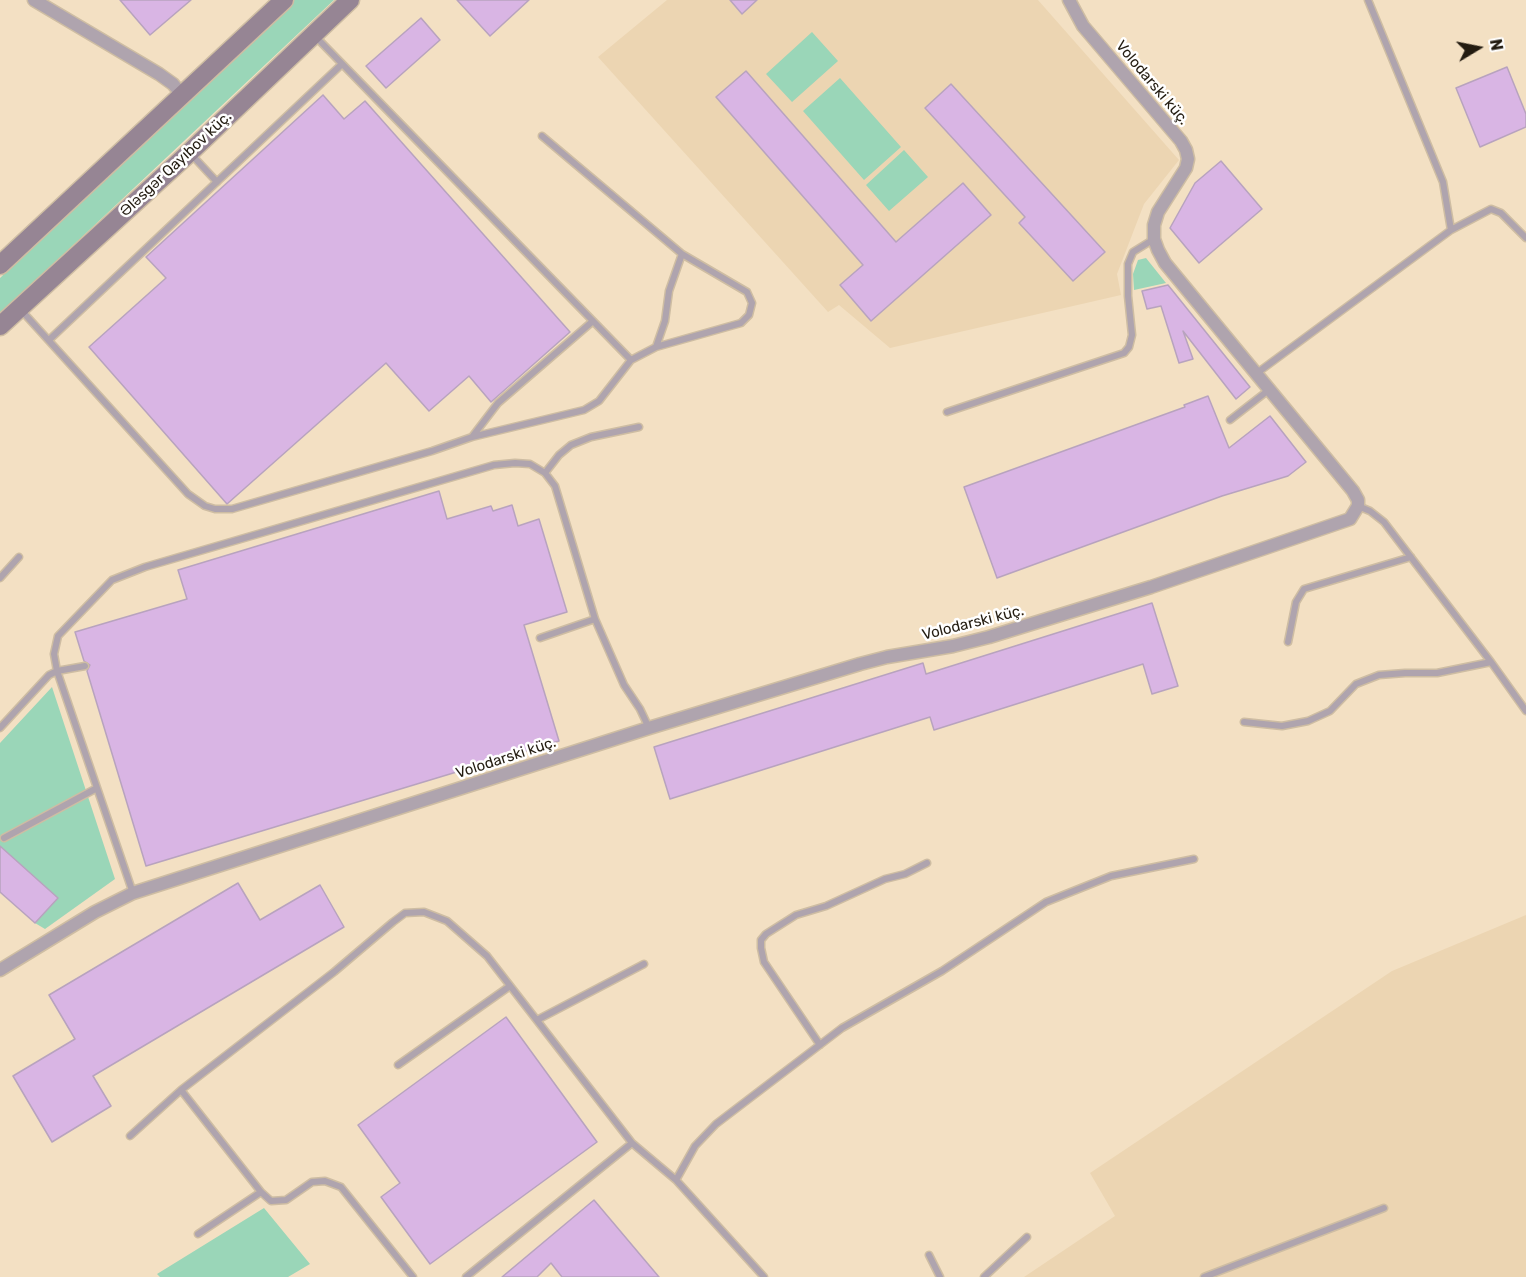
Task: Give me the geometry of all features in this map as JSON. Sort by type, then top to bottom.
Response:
[{"type":"main road","points":[[0,265],[284,0]]},
{"type":"main road","name":"Ələsgər Qayıbov küç.","points":[[0,326],[190,152],[350,0]]},
{"type":"street","points":[[34,0],[159,74],[173,84],[183,96]]},
{"type":"street","name":"Volodarski küç.","points":[[1069,0],[1083,26],[1181,141],[1186,150],[1188,159],[1186,168],[1158,212],[1154,225],[1154,239]]},
{"type":"street","points":[[1154,239],[1165,262],[1353,491],[1358,500],[1358,506]]},
{"type":"street","name":"Volodarski küç.","points":[[2,965],[133,893],[649,728],[878,659],[953,646],[1129,594],[1343,522],[1355,514],[1358,506]]},
{"type":"lane","points":[[1368,0],[1443,182],[1451,230]]},
{"type":"lane","points":[[314,34],[631,360]]},
{"type":"lane","points":[[49,340],[342,64]]},
{"type":"lane","points":[[19,308],[188,494],[205,507],[215,509],[232,509],[472,438],[584,410],[599,401],[631,360],[656,347],[741,323],[749,315],[752,303],[747,292],[682,254],[542,136]]},
{"type":"lane","points":[[190,152],[217,182]]},
{"type":"lane","points":[[1257,372],[1451,230],[1491,210],[1501,213],[1526,238]]},
{"type":"lane","points":[[947,412],[1124,353],[1132,335],[1128,264],[1133,252],[1154,239]]},
{"type":"lane","points":[[656,347],[665,321],[669,291],[682,254]]},
{"type":"lane","points":[[472,438],[498,403],[593,321]]},
{"type":"lane","points":[[1230,420],[1270,389]]},
{"type":"lane","points":[[545,473],[559,454],[571,445],[591,437],[639,427]]},
{"type":"lane","points":[[133,893],[57,670],[54,654],[58,636],[112,580],[127,573],[494,465],[530,464],[545,473],[555,486],[595,619],[624,685],[649,728]]},
{"type":"lane","points":[[1358,506],[1370,511],[1384,522],[1526,711]]},
{"type":"lane","points":[[0,578],[19,556]]},
{"type":"lane","points":[[1288,642],[1296,602],[1304,589],[1411,557]]},
{"type":"lane","points":[[540,638],[595,619]]},
{"type":"lane","points":[[1244,722],[1282,726],[1308,721],[1330,711],[1356,684],[1378,675],[1437,673],[1491,662]]},
{"type":"lane","points":[[0,728],[44,679],[57,670],[85,666]]},
{"type":"lane","points":[[4,838],[97,788]]},
{"type":"lane","points":[[676,1180],[695,1146],[716,1124],[842,1028],[942,972],[1046,902],[1111,876],[1194,859]]},
{"type":"lane","points":[[820,1045],[764,962],[761,940],[766,934],[796,915],[826,906],[927,863]]},
{"type":"lane","points":[[130,1136],[181,1090],[405,914],[424,912],[447,921],[487,956],[632,1143],[676,1180],[764,1277]]},
{"type":"lane","points":[[537,1020],[644,964]]},
{"type":"lane","points":[[398,1065],[510,986]]},
{"type":"lane","points":[[181,1090],[261,1192],[271,1201],[286,1200],[312,1182],[325,1181],[341,1187],[413,1277]]},
{"type":"lane","points":[[466,1277],[632,1143]]},
{"type":"lane","points":[[198,1234],[261,1192]]},
{"type":"lane","points":[[1204,1277],[1384,1208]]},
{"type":"lane","points":[[984,1277],[1027,1237]]},
{"type":"lane","points":[[929,1255],[940,1277]]},
{"type":"shaded area","points":[[667,0],[1038,0],[1179,160],[1144,204],[1117,274],[1121,295],[890,348],[839,305],[828,312],[598,57]]},
{"type":"shaded area","points":[[1526,915],[1526,1277],[1024,1277],[1115,1216],[1090,1173],[1392,971]]},
{"type":"green space","points":[[294,0],[334,0],[0,314],[0,278]]},
{"type":"green space","points":[[812,32],[838,61],[792,102],[766,74]]},
{"type":"green space","points":[[840,78],[901,147],[864,180],[803,111]]},
{"type":"green space","points":[[904,150],[928,177],[889,211],[866,185]]},
{"type":"green space","points":[[1146,258],[1166,283],[1134,290],[1133,274],[1138,260]]},
{"type":"green space","points":[[52,687],[115,879],[45,929],[35,923],[57,898],[0,846],[0,743]]},
{"type":"green space","points":[[264,1208],[310,1264],[288,1277],[160,1277],[157,1274]]},
{"type":"building","points":[[120,0],[191,0],[150,35]]},
{"type":"building","points":[[457,0],[529,0],[490,36]]},
{"type":"building","points":[[730,0],[757,0],[742,14]]},
{"type":"building","points":[[421,18],[440,40],[386,88],[366,66]]},
{"type":"building","points":[[1507,67],[1526,114],[1526,127],[1480,147],[1456,88]]},
{"type":"building","points":[[746,71],[896,242],[963,183],[991,215],[871,321],[840,285],[863,265],[716,97]]},
{"type":"building","points":[[951,84],[1105,252],[1073,281],[1019,223],[1025,217],[925,108]]},
{"type":"building","points":[[323,95],[344,119],[365,101],[570,332],[491,402],[469,376],[429,411],[386,363],[227,504],[89,347],[166,278],[146,257]]},
{"type":"building","points":[[1221,161],[1262,209],[1199,263],[1170,228],[1195,183]]},
{"type":"building","points":[[1168,285],[1250,387],[1236,399],[1183,331],[1193,359],[1179,363],[1161,306],[1147,309],[1142,291]]},
{"type":"building","points":[[1208,396],[1229,448],[1270,416],[1306,462],[1288,476],[1222,496],[997,578],[964,487],[1185,407],[1184,405]]},
{"type":"building","points":[[439,491],[447,519],[491,506],[493,511],[512,505],[518,526],[539,519],[567,612],[524,625],[559,741],[146,866],[87,671],[90,665],[84,661],[75,632],[187,599],[178,570]]},
{"type":"building","points":[[1152,603],[1178,686],[1152,694],[1143,664],[934,730],[930,717],[670,799],[654,747],[923,663],[926,674]]},
{"type":"building","points":[[0,846],[58,898],[35,923],[0,892]]},
{"type":"building","points":[[238,883],[260,920],[320,885],[344,927],[93,1076],[111,1106],[52,1142],[13,1076],[75,1039],[49,995]]},
{"type":"building","points":[[506,1017],[597,1142],[430,1264],[381,1197],[400,1183],[358,1125]]},
{"type":"building","points":[[594,1200],[659,1277],[562,1277],[551,1263],[537,1277],[502,1277]]}]
